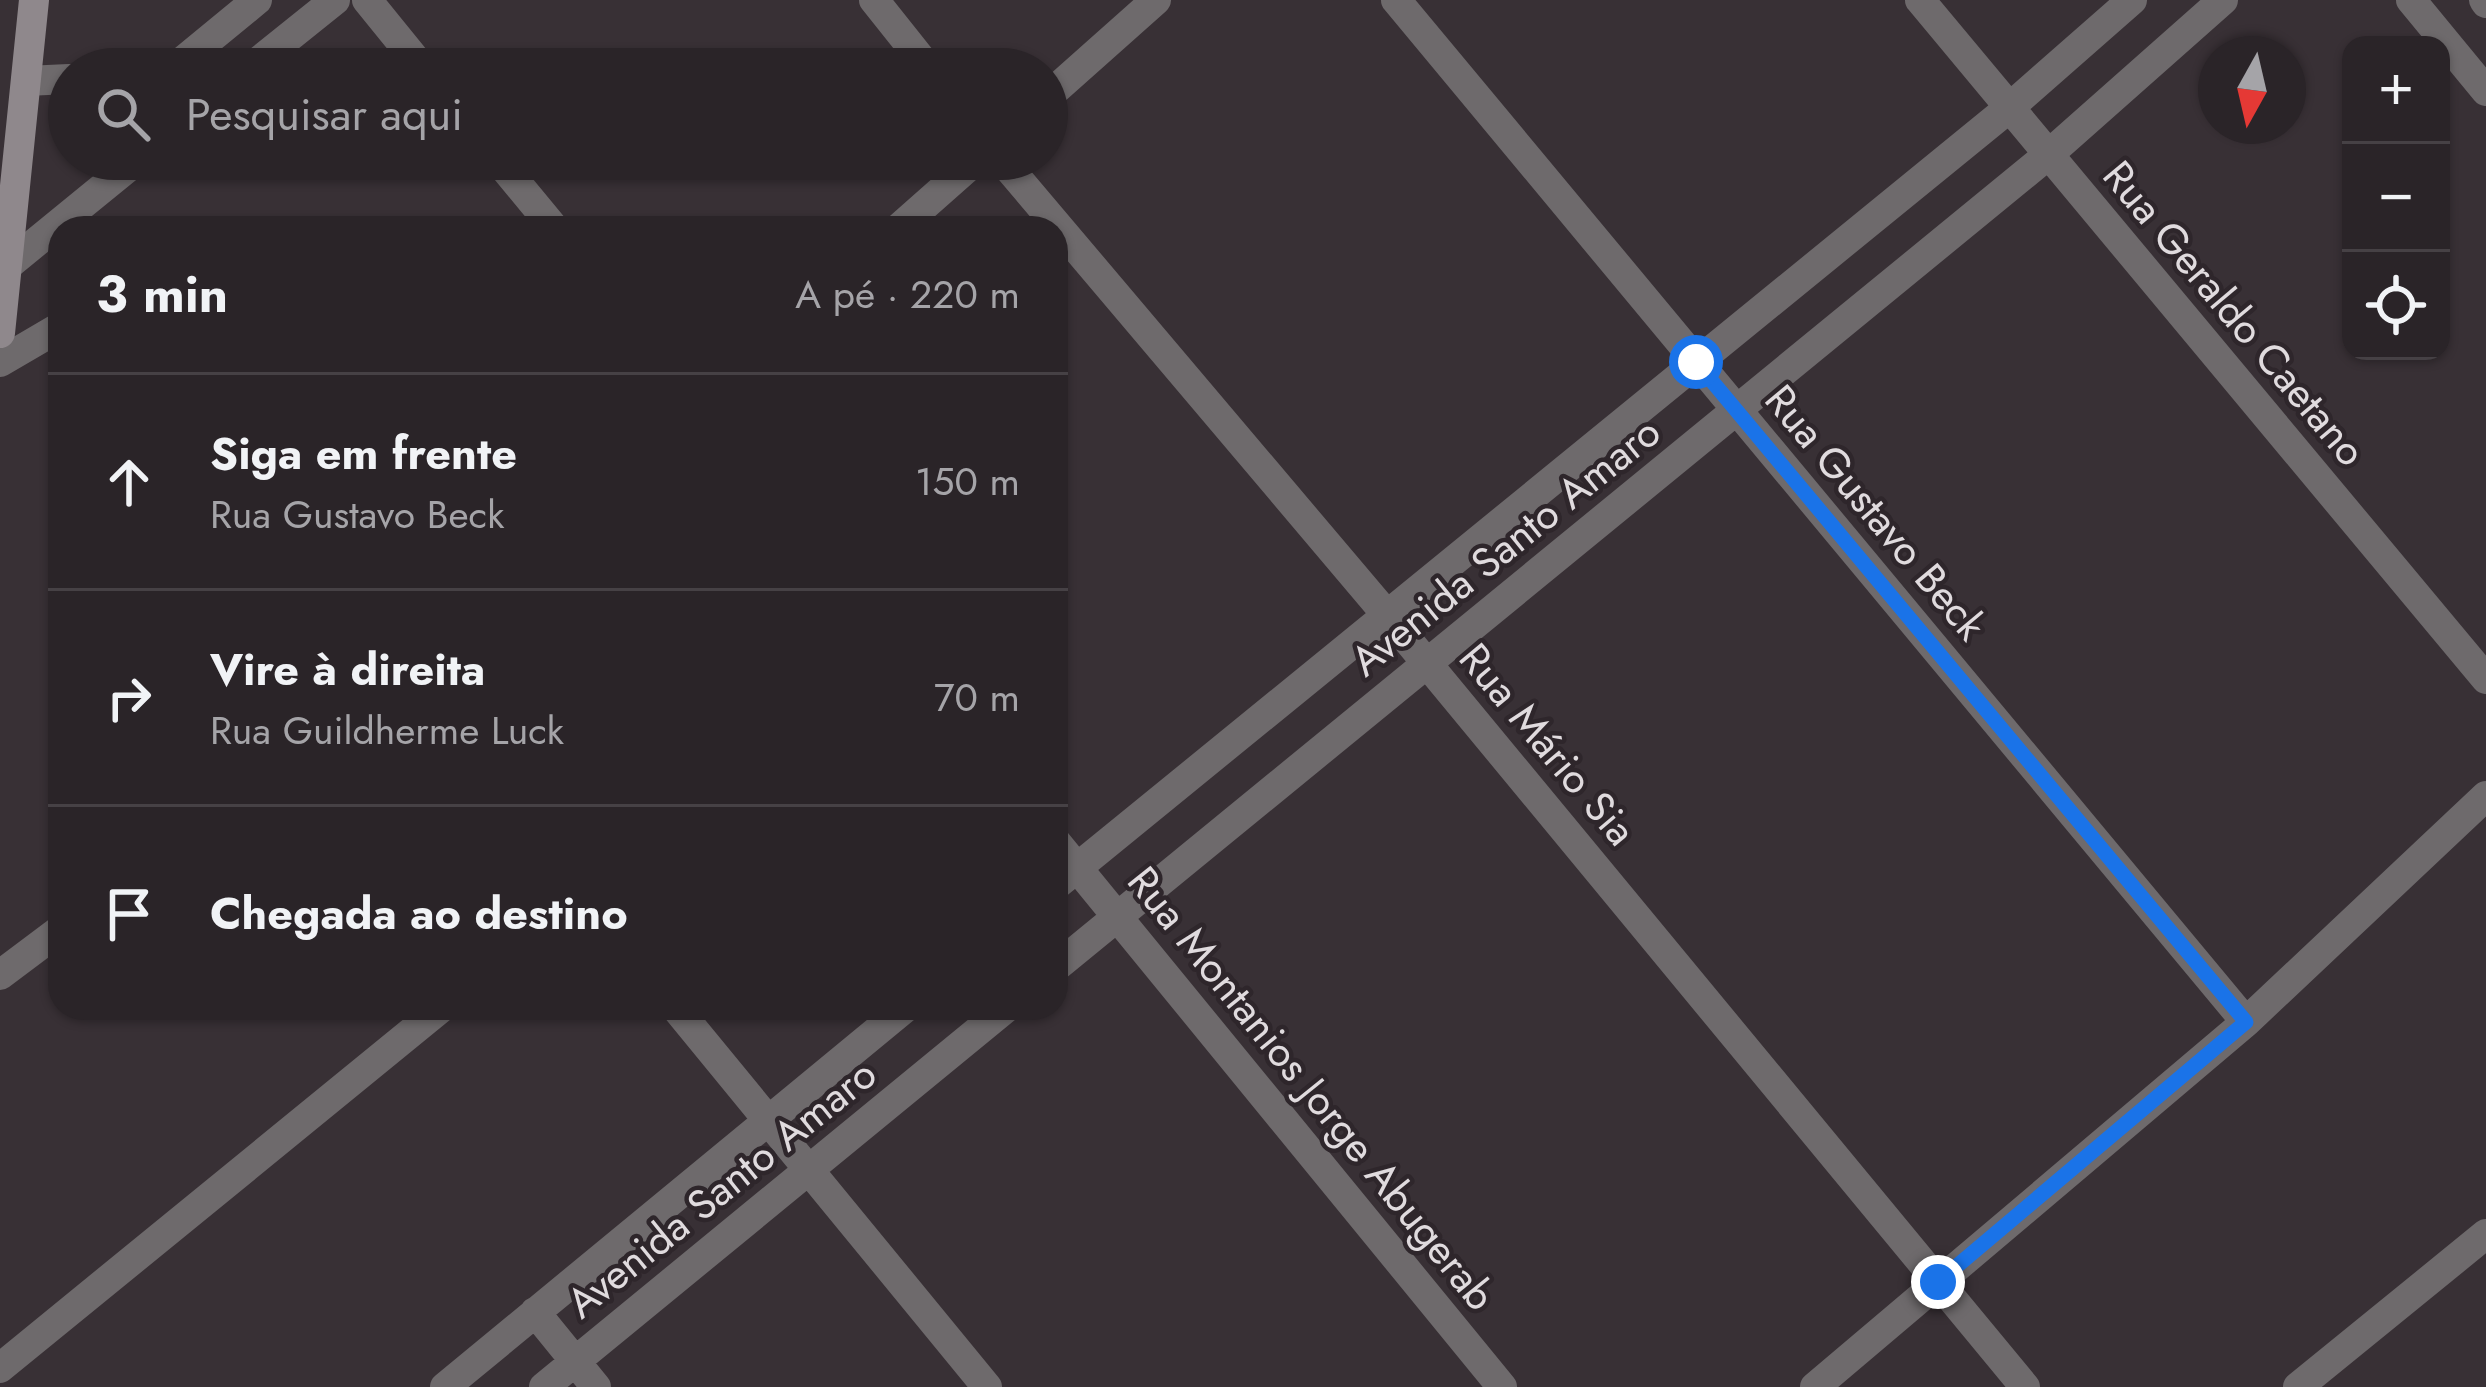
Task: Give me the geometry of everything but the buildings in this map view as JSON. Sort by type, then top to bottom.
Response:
[{"type":"street","points":[[0,333],[8,265],[13,78],[34,0]]},
{"type":"street","points":[[198,48],[256,0]]},
{"type":"street","points":[[275,48],[335,0]]},
{"type":"street","points":[[367,0],[406,48]]},
{"type":"street","points":[[874,0],[912,48]]},
{"type":"street","points":[[1068,78],[1156,0]]},
{"type":"street","name":"Rua Gustavo Beck","points":[[1396,0],[2246,1022]]},
{"type":"street","name":"Rua Geraldo Caetano","points":[[1920,0],[2486,679]]},
{"type":"street","name":"Avenida Santo Amaro","points":[[1068,874],[2009,108],[2132,0]]},
{"type":"street","name":"Avenida Santo Amaro","points":[[1068,958],[2048,155],[2224,0]]},
{"type":"street","points":[[2411,0],[2486,91]]},
{"type":"street","points":[[13,78],[48,79]]},
{"type":"street","points":[[68,216],[112,180]]},
{"type":"street","points":[[514,180],[544,216]]},
{"type":"street","points":[[913,216],[953,180]]},
{"type":"street","name":"Rua Mário Sia","points":[[1018,180],[1048,216]]},
{"type":"street","points":[[8,265],[48,232]]},
{"type":"street","name":"Rua Mário Sia","points":[[1068,239],[1387,615],[2025,1387]]},
{"type":"street","points":[[0,362],[48,334]]},
{"type":"street","points":[[1815,1387],[2246,1022],[2486,796]]},
{"type":"street","name":"Rua Montanios Jorge Abugerab","points":[[1068,878],[1118,917],[1502,1387]]},
{"type":"street","points":[[0,975],[48,938]]},
{"type":"street","points":[[0,1368],[426,1020]]},
{"type":"street","points":[[686,1020],[987,1387]]},
{"type":"street","name":"Avenida Santo Amaro","points":[[445,1387],[890,1020]]},
{"type":"street","name":"Avenida Santo Amaro","points":[[544,1387],[991,1020]]},
{"type":"street","points":[[2297,1387],[2486,1234]]},
{"type":"street","points":[[535,1312],[596,1387]]},
{"type":"route","points":[[1696,362],[2246,1022],[1938,1282]]}]
